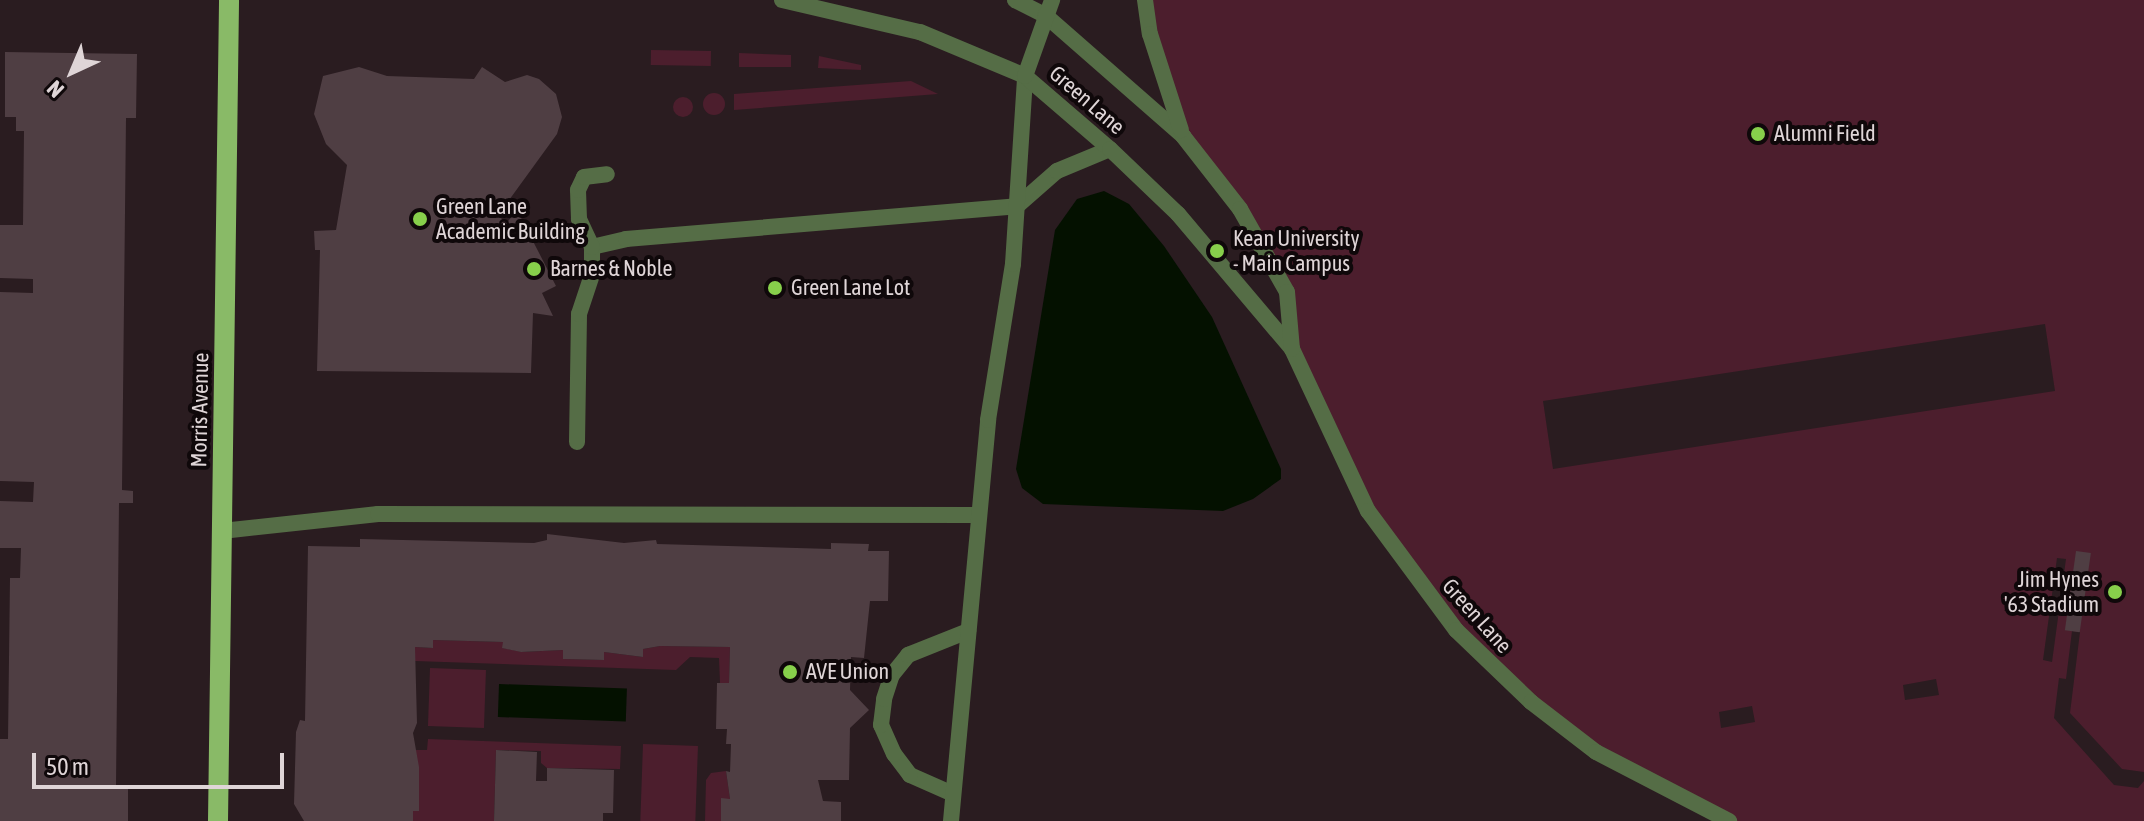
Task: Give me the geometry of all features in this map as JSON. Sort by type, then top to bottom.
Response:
[{"type":"main road","name":"Morris Avenue","points":[[218,821],[229,0]]},
{"type":"street","name":"Green Lane","points":[[782,0],[920,32],[1025,76],[1110,149],[1178,214],[1292,349],[1368,511],[1456,630],[1531,702],[1596,752],[1729,821]]},
{"type":"street","name":"Green Lane","points":[[1015,0],[1048,8],[1183,136],[1240,209],[1287,292],[1292,349]]},
{"type":"street","points":[[1145,0],[1150,34],[1183,136]]},
{"type":"street","points":[[951,821],[978,515],[1017,206],[1025,76],[1048,8]]},
{"type":"street","points":[[592,247],[626,239],[1017,206],[1057,171],[1110,149]]},
{"type":"street","points":[[577,442],[579,314],[592,275],[592,247],[579,219],[578,190],[584,177],[607,174]]},
{"type":"street","points":[[222,531],[378,514],[739,512],[978,515]]},
{"type":"street","points":[[953,794],[910,775],[894,754],[881,725],[884,699],[892,675],[908,655],[968,631]]},
{"type":"shaded area","points":[[1145,0],[2144,0],[2144,772],[2122,769],[2070,713],[2080,632],[2072,631],[2066,679],[2059,678],[2054,718],[2114,785],[2138,788],[2144,781],[2144,821],[1729,821],[1668,793],[1531,702],[1392,548],[1292,349],[1287,292],[1183,136]],"holes":[[[2045,324],[2055,391],[1553,469],[1543,401]],[[2057,558],[2066,559],[2052,662],[2043,660]],[[1936,679],[1939,695],[1905,700],[1903,685]],[[1752,706],[1755,722],[1721,728],[1719,712]]]},
{"type":"shaded area","points":[[651,50],[711,51],[711,66],[651,65]]},
{"type":"shaded area","points":[[739,53],[791,55],[791,67],[739,67]]},
{"type":"shaded area","points":[[819,56],[861,65],[861,70],[818,68]]},
{"type":"shaded area","points":[[911,81],[938,94],[734,110],[734,94]]},
{"type":"shaded area","points":[[714,93],[722,96],[725,104],[722,112],[714,115],[706,112],[703,104],[706,96]]},
{"type":"shaded area","points":[[683,97],[690,100],[693,107],[690,114],[683,117],[676,114],[673,107],[676,100]]},
{"type":"shaded area","points":[[1104,191],[1129,204],[1164,246],[1212,317],[1281,469],[1281,479],[1253,499],[1223,511],[1043,504],[1022,488],[1016,469],[1055,230],[1077,199]]},
{"type":"shaded area","points":[[433,640],[503,642],[503,648],[522,652],[563,650],[564,659],[604,660],[604,652],[643,657],[643,649],[660,646],[730,647],[729,683],[720,683],[719,658],[690,657],[676,670],[415,661],[415,647],[432,648]]},
{"type":"shaded area","points":[[430,668],[486,670],[484,728],[428,726]]},
{"type":"shaded area","points":[[499,684],[627,688],[626,721],[498,717]]},
{"type":"shaded area","points":[[428,739],[621,746],[620,769],[547,768],[541,763],[541,751],[496,750],[494,821],[413,821],[413,811],[419,810],[415,750],[427,750]]},
{"type":"shaded area","points":[[643,744],[698,746],[695,821],[640,821]]},
{"type":"shaded area","points":[[726,771],[730,799],[721,799],[721,821],[705,821],[706,780],[711,773]]},
{"type":"building","points":[[5,52],[137,54],[136,118],[126,118],[122,490],[133,491],[133,503],[119,503],[116,785],[128,785],[128,821],[0,821],[0,739],[8,739],[10,578],[20,578],[21,548],[0,548],[0,501],[33,502],[34,482],[0,481],[0,292],[33,293],[33,279],[0,278],[0,225],[23,225],[24,131],[16,131],[16,117],[5,117]]},
{"type":"building","name":"Green Lane Academic Building","points":[[359,67],[387,76],[474,79],[482,67],[505,82],[527,75],[539,79],[556,94],[562,117],[557,134],[499,214],[505,225],[517,210],[556,286],[542,293],[553,316],[533,313],[531,373],[317,371],[320,250],[315,250],[314,231],[336,230],[347,165],[326,144],[314,114],[323,76]]},
{"type":"building","name":"AVE Union","points":[[547,534],[624,543],[656,540],[657,544],[831,549],[831,543],[869,544],[868,551],[889,551],[888,601],[870,601],[864,658],[851,657],[850,690],[869,710],[850,728],[849,780],[818,780],[823,801],[841,802],[841,821],[721,821],[721,798],[730,799],[726,771],[730,772],[731,744],[726,744],[727,729],[716,729],[717,683],[729,683],[730,647],[660,646],[643,649],[643,657],[604,652],[604,660],[563,659],[563,650],[521,652],[502,648],[503,642],[433,640],[433,648],[415,647],[417,723],[413,733],[419,767],[419,811],[413,811],[413,821],[304,821],[294,804],[296,732],[300,720],[305,721],[308,546],[360,547],[360,539],[534,543],[547,540]]},
{"type":"building","points":[[2076,551],[2091,553],[2080,632],[2065,630]]},
{"type":"building","points":[[496,750],[537,752],[536,781],[547,781],[547,768],[614,770],[613,813],[603,813],[603,821],[494,821]]},
{"type":"place","name":"Alumni Field","points":[[1758,134]]},
{"type":"place","name":"Green Lane Academic Building","points":[[420,219]]},
{"type":"place","name":"Kean University - Main Campus","points":[[1217,251]]},
{"type":"place","name":"Barnes & Noble","points":[[534,269]]},
{"type":"place","name":"Green Lane Lot","points":[[775,288]]},
{"type":"place","name":"Jim Hynes '63 Stadium","points":[[2115,592]]},
{"type":"place","name":"AVE Union","points":[[790,672]]}]
